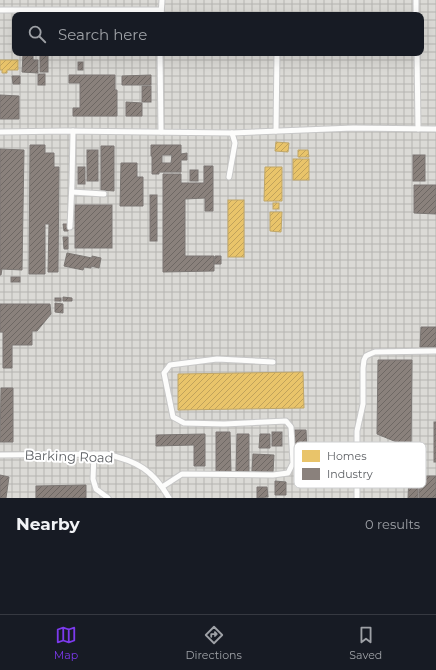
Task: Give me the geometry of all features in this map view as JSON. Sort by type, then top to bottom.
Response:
[{"type":"street","points":[[161,12],[162,0]]},
{"type":"street","points":[[416,0],[416,12]]},
{"type":"street","points":[[0,10],[107,12]]},
{"type":"street","points":[[160,56],[161,132]]},
{"type":"street","points":[[276,131],[277,56]]},
{"type":"street","points":[[417,56],[418,129]]},
{"type":"street","points":[[0,132],[73,131],[232,133],[353,128],[436,129]]},
{"type":"street","points":[[70,227],[73,131]]},
{"type":"street","points":[[229,177],[235,143],[232,133]]},
{"type":"street","points":[[72,192],[104,194]]},
{"type":"street","points":[[357,442],[357,432],[362,410],[363,368],[366,356],[380,351],[436,351]]},
{"type":"street","points":[[162,487],[182,474],[273,475],[288,473],[292,463],[292,434],[291,427],[286,421],[224,424],[184,423],[173,417],[164,373],[170,365],[217,359],[273,362]]},
{"type":"street","points":[[94,454],[93,479],[96,490],[108,498]]},
{"type":"street","name":"Barking Road","points":[[0,455],[106,454],[122,458],[136,463],[149,472],[156,479],[169,498]]},
{"type":"shaded area","points":[[0,0],[436,0],[436,498],[0,498]]},
{"type":"building: Homes","points":[[0,60],[18,60],[18,70],[7,70],[7,73],[2,73],[2,70],[0,70]]},
{"type":"building: Homes","points":[[276,142],[289,143],[288,152],[275,151]]},
{"type":"building: Homes","points":[[298,150],[308,150],[309,157],[298,157]]},
{"type":"building: Homes","points":[[293,159],[309,159],[309,180],[293,180]]},
{"type":"building: Homes","points":[[265,167],[282,167],[282,201],[264,201]]},
{"type":"building: Homes","points":[[228,200],[244,200],[244,257],[228,257]]},
{"type":"building: Homes","points":[[273,203],[279,203],[279,209],[273,209]]},
{"type":"building: Homes","points":[[270,212],[282,212],[281,232],[270,231]]},
{"type":"building: Homes","points":[[303,372],[304,408],[178,410],[178,374]]},
{"type":"building: Industry","points":[[23,56],[33,56],[33,60],[38,60],[38,73],[22,72]]},
{"type":"building: Industry","points":[[40,56],[48,56],[48,72],[40,72]]},
{"type":"building: Industry","points":[[78,62],[83,62],[83,70],[78,70]]},
{"type":"building: Industry","points":[[38,74],[45,74],[45,85],[38,85]]},
{"type":"building: Industry","points":[[69,75],[115,75],[115,90],[117,90],[117,116],[73,116],[73,108],[80,108],[80,83],[69,83]]},
{"type":"building: Industry","points":[[151,75],[151,85],[122,85],[122,76]]},
{"type":"building: Industry","points":[[12,76],[20,76],[20,84],[13,84]]},
{"type":"building: Industry","points":[[142,86],[151,86],[151,102],[142,102]]},
{"type":"building: Industry","points":[[0,95],[19,96],[19,119],[0,119]]},
{"type":"building: Industry","points":[[126,102],[142,103],[142,116],[126,116]]},
{"type":"building: Industry","points":[[30,145],[45,145],[45,153],[54,153],[54,167],[59,167],[58,272],[48,272],[49,224],[45,224],[45,274],[29,274]]},
{"type":"building: Industry","points":[[151,145],[181,145],[181,154],[187,153],[187,160],[181,160],[181,172],[159,172],[159,174],[152,174]],"holes":[[[162,155],[172,155],[171,163],[162,163]]]},
{"type":"building: Industry","points":[[101,146],[114,146],[114,191],[101,190]]},
{"type":"building: Industry","points":[[0,149],[24,150],[22,270],[2,269],[1,275],[0,275]]},
{"type":"building: Industry","points":[[87,150],[98,150],[98,181],[87,181]]},
{"type":"building: Industry","points":[[413,155],[425,155],[425,181],[413,181]]},
{"type":"building: Industry","points":[[121,163],[137,163],[137,177],[143,177],[143,206],[120,206]]},
{"type":"building: Industry","points":[[204,166],[213,166],[213,211],[205,211],[205,198],[185,199],[185,256],[214,256],[214,271],[163,272],[163,174],[181,174],[181,183],[204,183]]},
{"type":"building: Industry","points":[[78,167],[85,167],[85,184],[78,184]]},
{"type":"building: Industry","points":[[190,170],[198,170],[198,181],[190,181]]},
{"type":"building: Industry","points":[[414,185],[436,185],[436,214],[414,213]]},
{"type":"building: Industry","points":[[150,195],[157,195],[157,241],[150,241]]},
{"type":"building: Industry","points":[[75,205],[112,205],[112,248],[75,248]]},
{"type":"building: Industry","points":[[63,224],[68,224],[68,231],[64,231]]},
{"type":"building: Industry","points":[[63,237],[68,237],[68,249],[64,249]]},
{"type":"building: Industry","points":[[67,253],[92,258],[92,256],[101,258],[99,268],[91,266],[91,268],[84,267],[83,270],[64,266]]},
{"type":"building: Industry","points":[[215,256],[221,256],[221,264],[214,264]]},
{"type":"building: Industry","points":[[11,277],[20,277],[20,282],[11,282]]},
{"type":"building: Industry","points":[[63,297],[72,298],[72,301],[63,301]]},
{"type":"building: Industry","points":[[55,298],[61,298],[61,301],[55,301]]},
{"type":"building: Industry","points":[[55,303],[63,304],[63,313],[55,312]]},
{"type":"building: Industry","points":[[0,304],[50,304],[51,314],[37,331],[32,331],[32,345],[12,345],[12,368],[3,368],[3,332],[0,332]]},
{"type":"building: Industry","points":[[421,327],[436,327],[436,347],[420,347]]},
{"type":"building: Industry","points":[[378,360],[412,360],[411,442],[396,442],[377,434]]},
{"type":"building: Industry","points":[[1,388],[13,388],[13,442],[0,442]]},
{"type":"building: Industry","points":[[434,422],[436,422],[436,462],[434,462]]},
{"type":"building: Industry","points":[[294,430],[306,430],[307,442],[294,442]]},
{"type":"building: Industry","points":[[216,432],[230,432],[231,473],[216,473]]},
{"type":"building: Industry","points":[[272,432],[282,432],[282,446],[272,446]]},
{"type":"building: Industry","points":[[205,434],[205,466],[194,466],[194,445],[156,446],[156,435]]},
{"type":"building: Industry","points":[[237,434],[249,434],[249,472],[236,472]]},
{"type":"building: Industry","points":[[260,434],[270,434],[270,448],[259,448]]},
{"type":"building: Industry","points":[[253,454],[274,455],[273,472],[252,471]]},
{"type":"building: Industry","points":[[0,475],[9,477],[6,498],[0,498]]},
{"type":"building: Industry","points":[[426,476],[436,476],[436,498],[419,498],[419,488],[426,488]]},
{"type":"building: Industry","points":[[275,481],[286,482],[286,495],[275,495]]},
{"type":"building: Industry","points":[[86,485],[86,498],[36,498],[36,486]]},
{"type":"building: Industry","points":[[257,487],[267,487],[268,497],[257,498]]},
{"type":"building: Industry","points":[[408,488],[418,488],[418,498],[408,498]]}]
